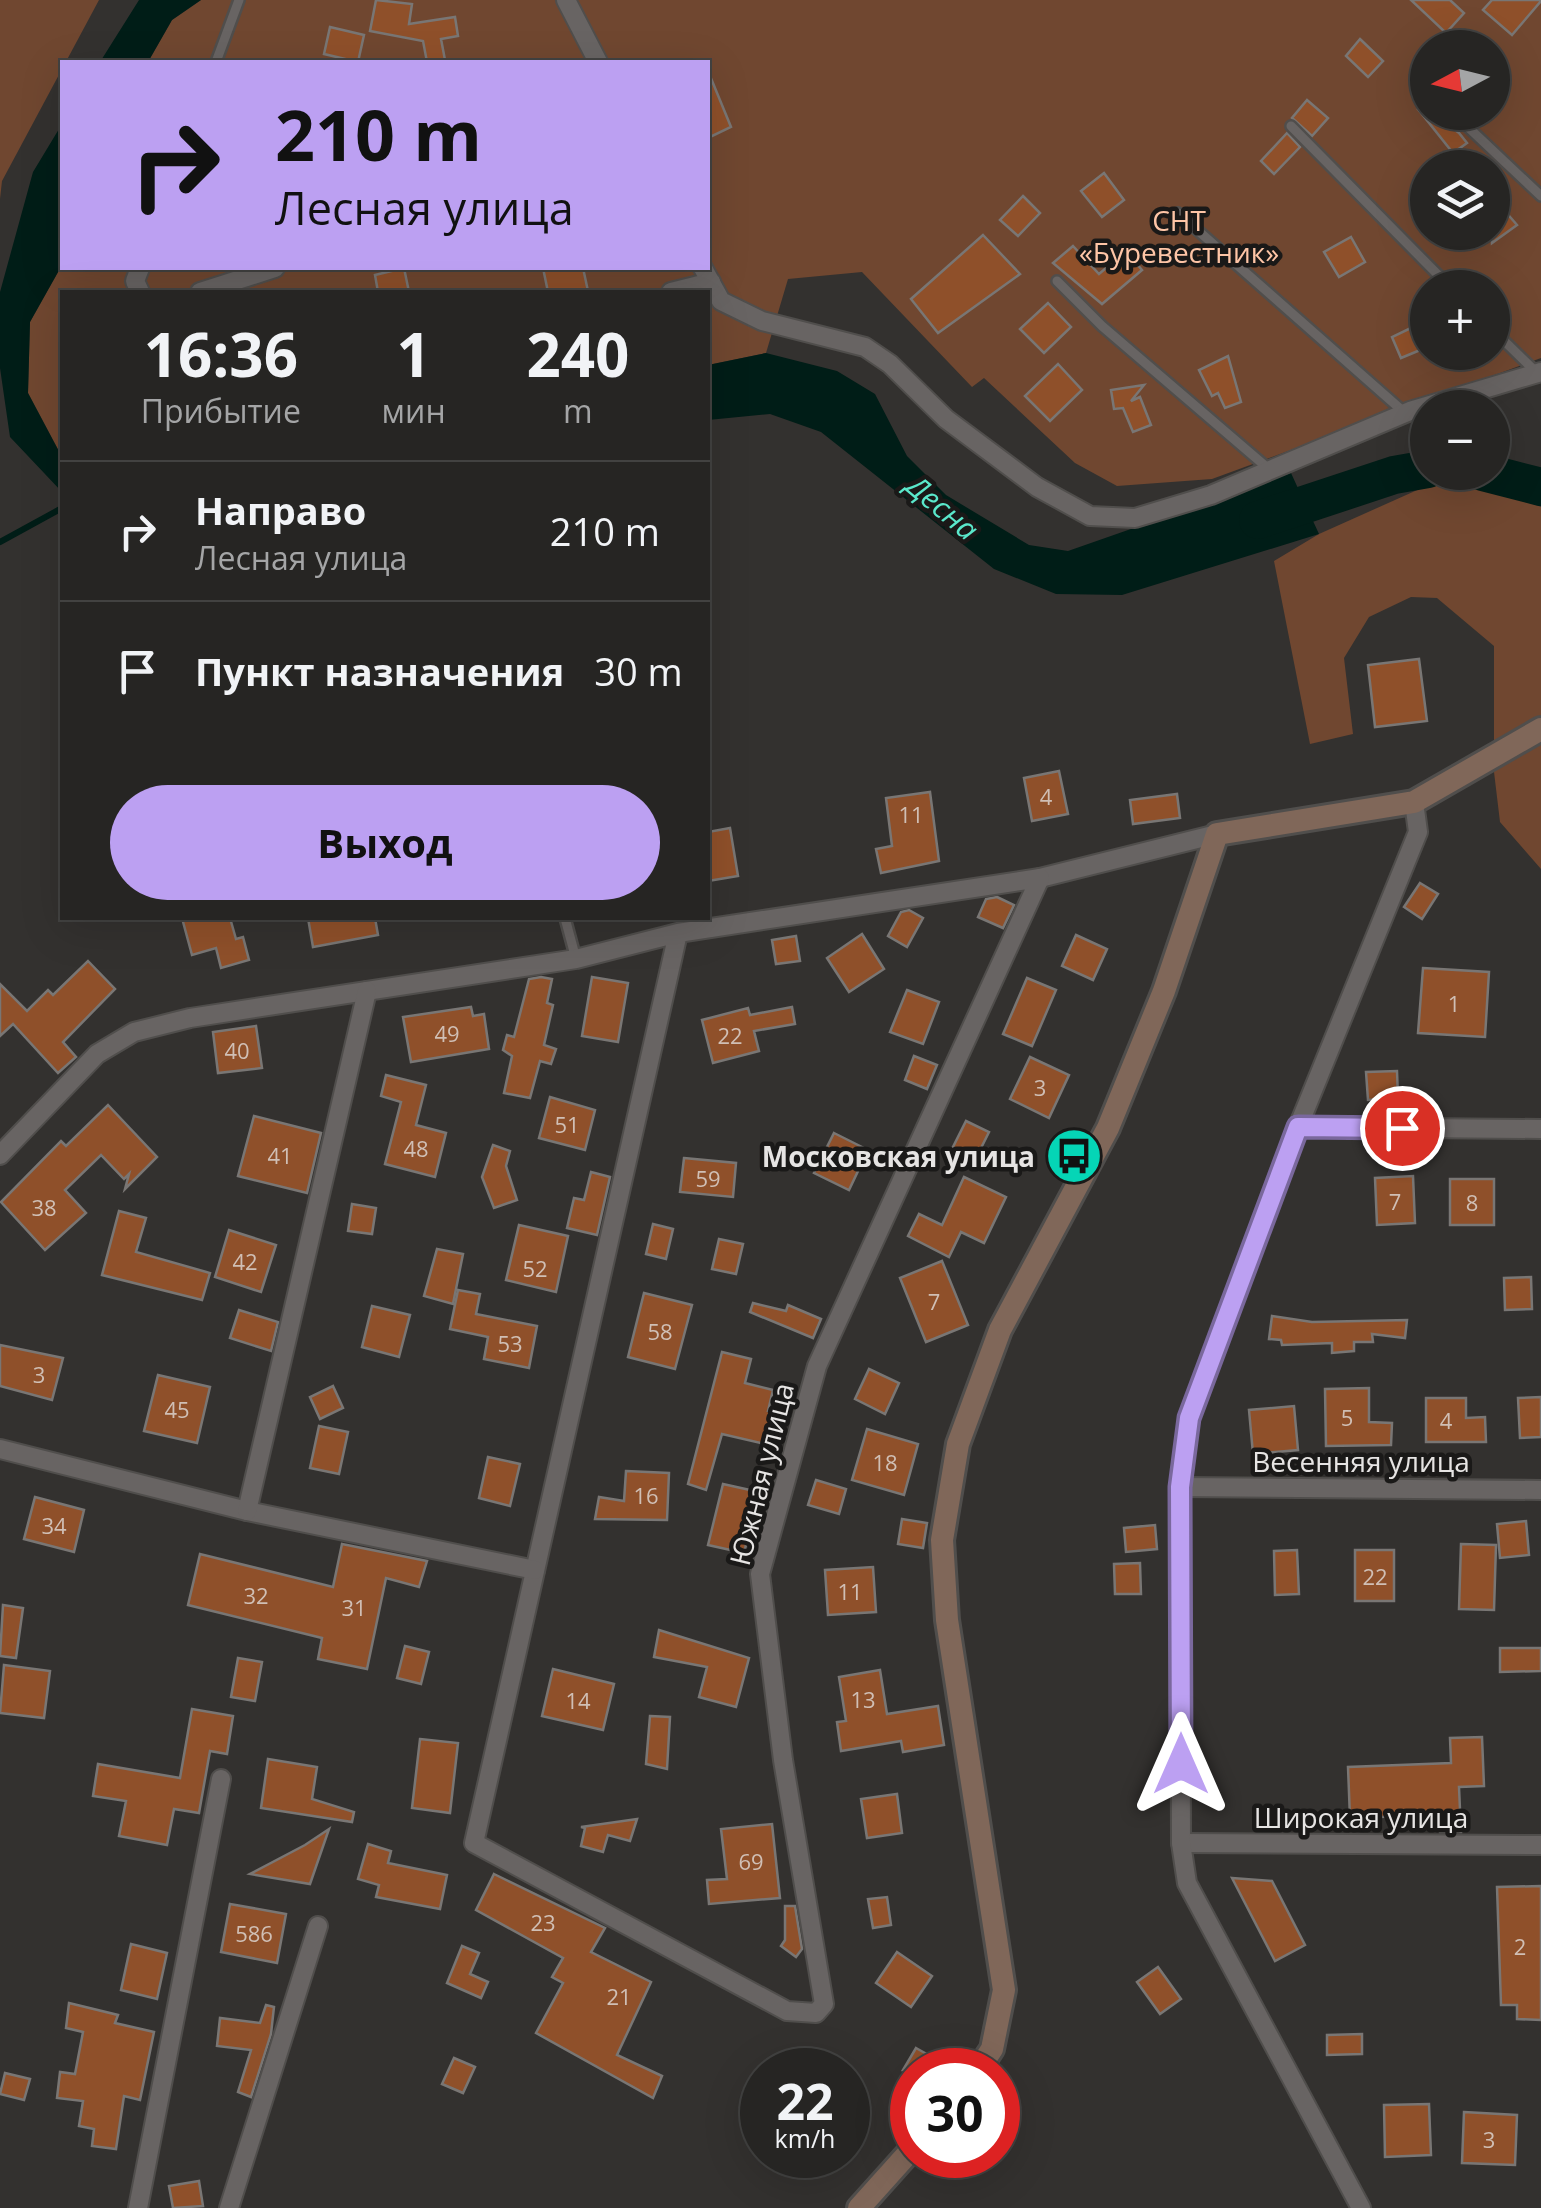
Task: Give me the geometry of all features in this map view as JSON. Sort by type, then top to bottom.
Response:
[{"type":"street","points":[[566,0],[597,60]]},
{"type":"street","points":[[206,290],[269,270]]},
{"type":"street","points":[[675,290],[707,275],[721,302],[762,322],[865,347],[890,364],[946,419],[1037,487],[1090,516],[1135,518],[1270,470],[1405,413],[1539,373]]},
{"type":"street","points":[[0,1155],[97,1054],[134,1032],[190,1018],[576,959],[678,933],[1040,878],[1217,834],[1414,802],[1541,729]]},
{"type":"street","points":[[1361,2208],[1186,1883],[1181,1843],[1180,1487],[1189,1418],[1298,1127],[1418,832],[1414,802]]},
{"type":"street","points":[[992,2048],[1004,1990],[947,1620],[942,1540],[958,1444],[1000,1330],[1108,1128],[1164,991],[1217,834]]},
{"type":"street","name":"Южная улица","points":[[535,1570],[474,1842],[787,2011],[804,2015],[822,2009],[760,1574],[817,1366],[1040,878]]},
{"type":"street","points":[[0,1449],[247,1511],[535,1570],[678,933]]},
{"type":"street","points":[[247,1511],[368,991]]},
{"type":"street","points":[[1298,1127],[1541,1128]]},
{"type":"street","name":"Весенняя улица","points":[[1180,1487],[1541,1490]]},
{"type":"street","points":[[138,2208],[220,1778]]},
{"type":"street","name":"Широкая улица","points":[[1181,1843],[1541,1845]]},
{"type":"street","points":[[228,2208],[318,1926]]},
{"type":"street","points":[[860,2208],[890,2175]]},
{"type":"lane","points":[[217,60],[239,0]]},
{"type":"lane","points":[[1291,126],[1433,270]]},
{"type":"lane","points":[[1471,130],[1541,196]]},
{"type":"lane","points":[[1178,213],[1405,413]]},
{"type":"lane","points":[[1057,281],[1102,326],[1270,470]]},
{"type":"lane","points":[[1510,346],[1539,373]]},
{"type":"lane","points":[[565,920],[576,959]]},
{"type":"green space","points":[[0,0],[99,0],[67,60],[60,60],[60,73],[2,181],[0,199]]},
{"type":"green space","name":"СНТ «Буревестник»","points":[[201,0],[1541,0],[1541,358],[1510,369],[1510,270],[1410,270],[1410,370],[1508,370],[1454,390],[1410,390],[1410,406],[1212,479],[1117,486],[1075,463],[984,378],[972,387],[862,272],[788,279],[766,353],[710,365],[710,290],[60,290],[60,453],[28,393],[30,322],[60,269],[710,270],[710,60],[149,60],[172,20]]},
{"type":"green space","points":[[1417,490],[1498,490],[1541,507],[1541,869],[1500,822],[1494,772],[1494,646],[1437,598],[1411,597],[1369,617],[1344,658],[1353,734],[1310,744],[1274,561],[1319,534]]},
{"type":"water","points":[[139,0],[201,0],[172,20],[149,60],[101,60]]},
{"type":"water","points":[[60,127],[60,269],[30,322],[28,393],[60,453],[60,490],[10,437],[0,368],[0,292],[33,172]]},
{"type":"water","points":[[766,353],[837,371],[875,394],[907,456],[946,495],[1029,545],[1068,551],[1291,473],[1319,534],[1122,595],[1056,594],[994,569],[821,432],[770,414],[710,420],[710,365]]},
{"type":"building","points":[[376,0],[412,4],[409,24],[455,17],[458,36],[441,39],[445,60],[427,60],[423,41],[370,31]]},
{"type":"building","points":[[1411,0],[1450,0],[1464,13],[1449,30],[1443,30]]},
{"type":"building","points":[[1492,0],[1541,0],[1512,35],[1483,10]]},
{"type":"building","points":[[330,27],[364,35],[358,60],[324,54]]},
{"type":"building","points":[[1360,39],[1383,61],[1368,77],[1346,56]]},
{"type":"building","points":[[710,76],[731,127],[710,137]]},
{"type":"building","points":[[1307,100],[1328,118],[1312,136],[1292,118]]},
{"type":"building","points":[[1435,130],[1455,130],[1467,143],[1451,150]]},
{"type":"building","points":[[1287,133],[1300,147],[1274,174],[1261,161]]},
{"type":"building","points":[[1104,173],[1124,200],[1102,217],[1081,191]]},
{"type":"building","points":[[1023,196],[1040,213],[1018,236],[1000,220]]},
{"type":"building","points":[[983,235],[1020,274],[938,333],[911,299]]},
{"type":"building","points":[[1351,237],[1365,262],[1339,277],[1324,252]]},
{"type":"building","points":[[1073,246],[1099,274],[1126,251],[1142,270],[1102,304],[1053,263]]},
{"type":"building","points":[[404,270],[409,290],[378,290],[375,275]]},
{"type":"building","points":[[543,270],[583,270],[588,290],[548,290]]},
{"type":"building","points":[[1048,303],[1071,327],[1044,353],[1020,329]]},
{"type":"building","points":[[1410,328],[1410,354],[1401,358],[1392,337]]},
{"type":"building","points":[[1228,356],[1241,402],[1225,408],[1218,393],[1212,396],[1199,370]]},
{"type":"building","points":[[1058,364],[1082,390],[1050,421],[1025,396]]},
{"type":"building","points":[[1144,385],[1131,401],[1140,397],[1151,425],[1133,432],[1123,408],[1114,409],[1111,390]]},
{"type":"building","points":[[1419,659],[1427,721],[1375,727],[1368,665]]},
{"type":"building","points":[[1059,771],[1068,814],[1032,821],[1024,778]]},
{"type":"building","points":[[930,792],[939,861],[881,873],[876,849],[892,846],[886,798]]},
{"type":"building","points":[[1177,794],[1180,818],[1133,824],[1130,800]]},
{"type":"building","points":[[730,828],[738,876],[710,881],[710,832]]},
{"type":"building","points":[[1420,883],[1438,894],[1422,919],[1404,907]]},
{"type":"building","points":[[997,897],[1014,905],[1003,928],[978,917],[986,899]]},
{"type":"building","points":[[909,910],[923,918],[907,947],[888,936],[901,912]]},
{"type":"building","points":[[183,920],[231,920],[236,939],[243,937],[249,960],[221,968],[216,948],[192,955]]},
{"type":"building","points":[[308,920],[375,920],[378,935],[313,947]]},
{"type":"building","points":[[862,934],[884,969],[849,992],[827,958]]},
{"type":"building","points":[[1076,935],[1107,949],[1093,980],[1062,966]]},
{"type":"building","points":[[796,936],[800,961],[776,964],[772,940]]},
{"type":"building","points":[[88,961],[115,989],[63,1042],[76,1057],[58,1073],[13,1024],[0,1036],[0,984],[27,1011],[48,990],[53,995]]},
{"type":"building","points":[[1423,968],[1489,972],[1485,1037],[1418,1033]]},
{"type":"building","points":[[592,977],[628,983],[618,1042],[582,1036]]},
{"type":"building","points":[[1027,978],[1056,990],[1032,1046],[1003,1034]]},
{"type":"building","points":[[529,979],[552,979],[547,1003],[553,1005],[544,1045],[556,1049],[551,1064],[540,1061],[530,1098],[504,1093],[512,1056],[503,1050],[507,1035],[514,1037]]},
{"type":"building","points":[[907,990],[939,1002],[923,1044],[890,1032]]},
{"type":"building","points":[[471,1007],[473,1016],[484,1014],[489,1049],[411,1062],[403,1017]]},
{"type":"building","points":[[792,1007],[795,1024],[754,1031],[759,1051],[713,1063],[702,1020],[748,1008],[750,1015]]},
{"type":"building","points":[[256,1026],[262,1068],[218,1073],[213,1032]]},
{"type":"building","points":[[914,1056],[937,1065],[927,1089],[905,1080]]},
{"type":"building","points":[[1030,1057],[1069,1075],[1049,1118],[1010,1099]]},
{"type":"building","points":[[1397,1071],[1398,1098],[1368,1100],[1366,1072]]},
{"type":"building","points":[[386,1075],[426,1085],[416,1125],[446,1133],[435,1177],[385,1164],[401,1102],[381,1096]]},
{"type":"building","points":[[550,1097],[595,1110],[585,1150],[539,1138]]},
{"type":"building","points":[[108,1105],[157,1157],[125,1189],[129,1174],[124,1179],[101,1155],[65,1190],[86,1213],[45,1250],[1,1202],[61,1141],[66,1146]]},
{"type":"building","points":[[254,1116],[321,1133],[307,1193],[238,1176]]},
{"type":"building","points":[[966,1121],[989,1132],[973,1164],[950,1153]]},
{"type":"building","points":[[834,1133],[868,1150],[849,1190],[814,1173]]},
{"type":"building","points":[[493,1145],[510,1151],[506,1166],[517,1200],[494,1208],[482,1177]]},
{"type":"building","points":[[684,1158],[736,1163],[733,1197],[680,1192]]},
{"type":"building","points":[[591,1172],[610,1177],[597,1235],[567,1228],[574,1198],[584,1200]]},
{"type":"building","points":[[1413,1176],[1415,1223],[1377,1225],[1375,1178]]},
{"type":"building","points":[[964,1177],[1006,1197],[984,1243],[961,1232],[949,1257],[908,1236],[919,1214],[942,1225]]},
{"type":"building","points":[[1450,1179],[1494,1179],[1494,1225],[1450,1225]]},
{"type":"building","points":[[352,1204],[376,1208],[372,1234],[348,1231]]},
{"type":"building","points":[[119,1211],[146,1218],[136,1252],[210,1273],[202,1300],[102,1275]]},
{"type":"building","points":[[653,1224],[673,1229],[666,1259],[646,1254]]},
{"type":"building","points":[[519,1225],[568,1236],[556,1292],[506,1280]]},
{"type":"building","points":[[229,1230],[276,1245],[261,1292],[215,1277]]},
{"type":"building","points":[[719,1239],[743,1244],[736,1274],[712,1269]]},
{"type":"building","points":[[437,1249],[463,1254],[453,1304],[424,1296]]},
{"type":"building","points":[[942,1261],[968,1325],[926,1342],[900,1278]]},
{"type":"building","points":[[1531,1277],[1532,1309],[1505,1310],[1504,1278]]},
{"type":"building","points":[[458,1290],[480,1294],[476,1314],[537,1326],[529,1368],[484,1359],[488,1337],[450,1329]]},
{"type":"building","points":[[644,1293],[692,1305],[675,1369],[628,1357]]},
{"type":"building","points":[[753,1303],[786,1311],[788,1305],[821,1319],[813,1338],[750,1312]]},
{"type":"building","points":[[372,1306],[410,1315],[399,1357],[362,1347]]},
{"type":"building","points":[[239,1310],[278,1322],[271,1351],[230,1338]]},
{"type":"building","points":[[1272,1316],[1312,1322],[1407,1320],[1405,1338],[1372,1334],[1373,1342],[1354,1342],[1354,1351],[1332,1353],[1332,1343],[1282,1345],[1281,1340],[1269,1339]]},
{"type":"building","points":[[0,1345],[63,1358],[52,1400],[0,1386]]},
{"type":"building","points":[[722,1352],[751,1359],[745,1383],[773,1390],[768,1411],[773,1412],[765,1444],[722,1434],[706,1490],[688,1484]]},
{"type":"building","points":[[869,1369],[899,1383],[885,1414],[855,1399]]},
{"type":"building","points":[[158,1375],[210,1387],[197,1443],[144,1431]]},
{"type":"building","points":[[333,1386],[343,1408],[320,1419],[310,1397]]},
{"type":"building","points":[[1369,1388],[1369,1422],[1392,1423],[1391,1445],[1326,1446],[1325,1389]]},
{"type":"building","points":[[1541,1397],[1541,1437],[1520,1438],[1518,1398]]},
{"type":"building","points":[[1426,1398],[1466,1398],[1466,1418],[1485,1417],[1486,1442],[1426,1442]]},
{"type":"building","points":[[1294,1406],[1298,1450],[1253,1454],[1249,1410]]},
{"type":"building","points":[[319,1426],[348,1432],[339,1474],[310,1468]]},
{"type":"building","points":[[867,1429],[918,1444],[904,1495],[852,1480]]},
{"type":"building","points":[[488,1457],[520,1464],[510,1506],[479,1498]]},
{"type":"building","points":[[626,1471],[669,1473],[667,1520],[595,1519],[599,1497],[624,1501]]},
{"type":"building","points":[[816,1480],[846,1489],[839,1514],[808,1505]]},
{"type":"building","points":[[723,1484],[759,1492],[744,1553],[708,1545]]},
{"type":"building","points":[[35,1497],[84,1510],[74,1552],[24,1539]]},
{"type":"building","points":[[902,1519],[927,1523],[923,1548],[898,1544]]},
{"type":"building","points":[[1526,1521],[1529,1555],[1500,1558],[1497,1524]]},
{"type":"building","points":[[1155,1525],[1157,1549],[1126,1552],[1124,1528]]},
{"type":"building","points":[[342,1544],[427,1561],[419,1587],[386,1578],[367,1669],[318,1659],[322,1638],[188,1605],[200,1554],[333,1587]]},
{"type":"building","points":[[1461,1544],[1496,1545],[1494,1610],[1459,1609]]},
{"type":"building","points":[[1297,1550],[1299,1594],[1275,1595],[1274,1551]]},
{"type":"building","points":[[1355,1550],[1394,1550],[1394,1601],[1355,1601]]},
{"type":"building","points":[[1140,1563],[1141,1594],[1115,1594],[1114,1564]]},
{"type":"building","points":[[873,1567],[876,1612],[828,1615],[825,1570]]},
{"type":"building","points":[[3,1605],[23,1608],[16,1658],[0,1656]]},
{"type":"building","points":[[659,1630],[749,1658],[736,1707],[699,1697],[707,1667],[654,1657]]},
{"type":"building","points":[[405,1646],[429,1652],[421,1684],[397,1678]]},
{"type":"building","points":[[1500,1648],[1541,1648],[1541,1671],[1500,1672]]},
{"type":"building","points":[[238,1658],[262,1662],[255,1701],[231,1697]]},
{"type":"building","points":[[4,1665],[50,1671],[44,1718],[0,1713]]},
{"type":"building","points":[[553,1669],[614,1684],[603,1730],[542,1716]]},
{"type":"building","points":[[880,1670],[887,1714],[938,1706],[944,1745],[903,1752],[901,1741],[841,1751],[837,1722],[846,1721],[839,1677]]},
{"type":"building","points":[[192,1709],[233,1716],[227,1754],[210,1751],[199,1813],[174,1809],[167,1845],[119,1836],[126,1801],[93,1796],[98,1764],[180,1778]]},
{"type":"building","points":[[650,1716],[670,1717],[667,1769],[646,1764]]},
{"type":"building","points":[[1482,1737],[1484,1786],[1459,1787],[1461,1832],[1440,1832],[1439,1815],[1350,1818],[1348,1767],[1451,1763],[1450,1738]]},
{"type":"building","points":[[420,1739],[458,1743],[450,1813],[412,1808]]},
{"type":"building","points":[[268,1759],[317,1767],[312,1799],[354,1812],[352,1822],[261,1808]]},
{"type":"building","points":[[897,1794],[902,1833],[867,1838],[861,1799]]},
{"type":"building","points":[[637,1819],[630,1841],[608,1835],[603,1852],[581,1846],[585,1828],[581,1827]]},
{"type":"building","points":[[772,1824],[780,1898],[709,1904],[707,1880],[727,1879],[721,1829]]},
{"type":"building","points":[[329,1829],[310,1884],[250,1874],[305,1845]]},
{"type":"building","points":[[368,1844],[391,1851],[388,1863],[447,1875],[440,1909],[376,1897],[379,1885],[358,1879]]},
{"type":"building","points":[[494,1874],[605,1928],[591,1952],[651,1982],[617,2055],[662,2076],[653,2098],[536,2033],[563,1983],[552,1977],[563,1958],[476,1910]]},
{"type":"building","points":[[1232,1878],[1272,1881],[1305,1945],[1275,1961]]},
{"type":"building","points":[[1541,1886],[1541,2020],[1517,2019],[1517,2005],[1501,2005],[1497,1887]]},
{"type":"building","points":[[887,1897],[891,1925],[873,1928],[868,1899]]},
{"type":"building","points":[[230,1904],[286,1914],[277,1963],[221,1952]]},
{"type":"building","points":[[785,1906],[795,1906],[802,1949],[796,1957],[781,1946],[785,1940]]},
{"type":"building","points":[[131,1944],[167,1953],[157,1999],[121,1990]]},
{"type":"building","points":[[462,1946],[479,1953],[470,1974],[488,1982],[481,1998],[447,1983]]},
{"type":"building","points":[[897,1952],[932,1976],[911,2007],[876,1983]]},
{"type":"building","points":[[1158,1967],[1181,1999],[1160,2014],[1137,1982]]},
{"type":"building","points":[[69,2003],[118,2015],[115,2023],[154,2032],[140,2100],[124,2096],[116,2149],[92,2146],[94,2129],[79,2126],[83,2101],[57,2098],[60,2072],[75,2074],[83,2032],[66,2028]]},
{"type":"building","points":[[266,2005],[274,2007],[271,2034],[251,2097],[238,2092],[251,2050],[217,2046],[220,2018],[260,2023]]},
{"type":"building","points":[[1362,2034],[1362,2054],[1327,2055],[1327,2035]]},
{"type":"building","points":[[454,2058],[475,2067],[463,2093],[442,2084]]},
{"type":"building","points":[[5,2073],[30,2079],[24,2100],[0,2094]]},
{"type":"building","points":[[1429,2104],[1431,2155],[1385,2157],[1384,2105]]},
{"type":"building","points":[[1464,2112],[1517,2115],[1515,2165],[1462,2163]]},
{"type":"building","points":[[199,2181],[203,2206],[173,2208],[169,2186]]},
{"type":"waterway","name":"Десна","points":[[1258,520],[1410,472]]},
{"type":"waterway","name":"Десна","points":[[1510,479],[1541,487]]},
{"type":"waterway","points":[[0,542],[60,509]]},
{"type":"place","name":"Московская улица","points":[[1074,1156]]},
{"type":"route","points":[[1181,1764],[1180,1487],[1189,1418],[1298,1127],[1402,1128]]}]
